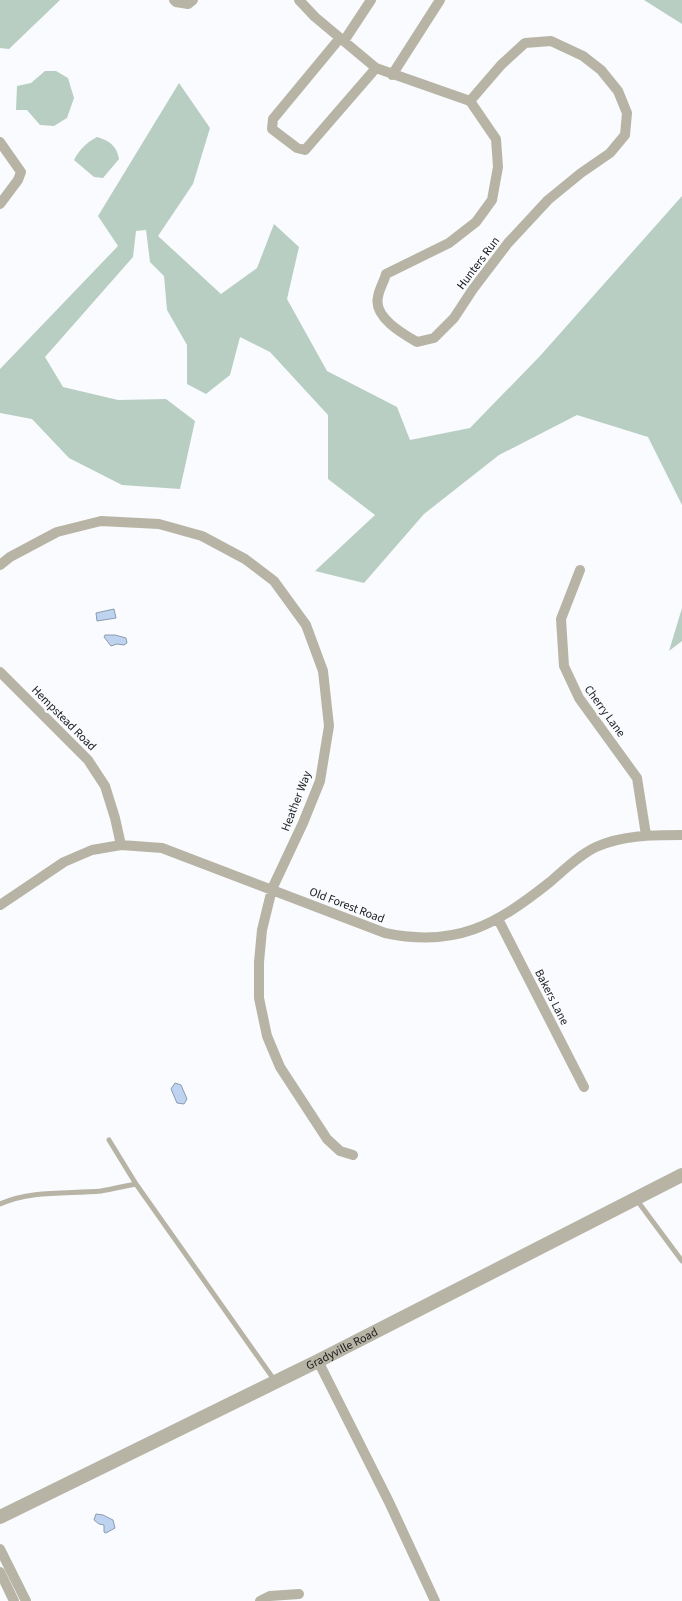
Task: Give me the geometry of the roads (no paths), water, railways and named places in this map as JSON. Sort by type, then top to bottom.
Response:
[{"type":"street","points":[[174,0],[188,4],[193,0]]},
{"type":"street","points":[[299,0],[342,40],[376,68],[470,101]]},
{"type":"street","points":[[371,0],[342,40],[273,119],[272,129],[297,148],[306,150],[376,68]]},
{"type":"street","points":[[392,75],[440,0]]},
{"type":"street","name":"Hunters Run","points":[[551,41],[583,56],[601,70],[618,91],[627,113],[625,135],[610,153],[581,173],[548,200],[508,243],[472,289],[454,318],[434,338],[417,342],[399,332],[382,315],[377,299],[386,274],[449,243],[476,222],[492,200],[498,167],[496,140],[470,101],[501,65],[525,43],[551,41]]},
{"type":"street","points":[[0,142],[21,172],[18,180],[0,204]]},
{"type":"street","name":"Heather Way","points":[[0,565],[10,556],[57,532],[101,521],[159,524],[202,536],[245,559],[274,581],[307,627],[323,671],[328,726],[320,781],[303,823],[272,889],[262,930],[259,962],[259,998],[267,1036],[280,1066],[327,1139],[340,1151],[353,1156]]},
{"type":"street","name":"Cherry Lane","points":[[580,570],[561,618],[564,666],[579,698],[637,778],[646,835]]},
{"type":"street","name":"Hempstead Road","points":[[0,672],[88,760],[105,786],[116,818],[121,845]]},
{"type":"street","name":"Old Forest Road","points":[[0,905],[64,862],[92,850],[121,845],[162,848],[272,889],[362,926],[402,937],[433,937],[461,934],[498,919],[525,902],[590,850],[612,841],[646,835],[682,835]]},
{"type":"street","name":"Bakers Lane","points":[[498,919],[584,1087]]},
{"type":"street","name":"Gradyville Road","points":[[0,1518],[318,1361],[682,1175]]},
{"type":"street","points":[[318,1361],[389,1502],[435,1601]]},
{"type":"street","points":[[0,1549],[26,1601]]},
{"type":"street","points":[[0,1572],[14,1601]]},
{"type":"street","points":[[260,1601],[270,1596],[299,1594]]},
{"type":"lane","points":[[109,1140],[136,1184],[275,1382]]},
{"type":"lane","points":[[0,1204],[46,1193],[103,1190],[136,1184]]},
{"type":"lane","points":[[635,1199],[682,1261]]},
{"type":"water","points":[[114,609],[116,618],[97,621],[96,613]]},
{"type":"water","points":[[105,635],[126,638],[127,643],[111,646],[104,637]]},
{"type":"water","points":[[175,1083],[181,1085],[187,1099],[184,1104],[177,1103],[171,1089]]},
{"type":"water","points":[[96,1514],[113,1520],[115,1528],[106,1533],[104,1532],[104,1525],[94,1520]]}]
